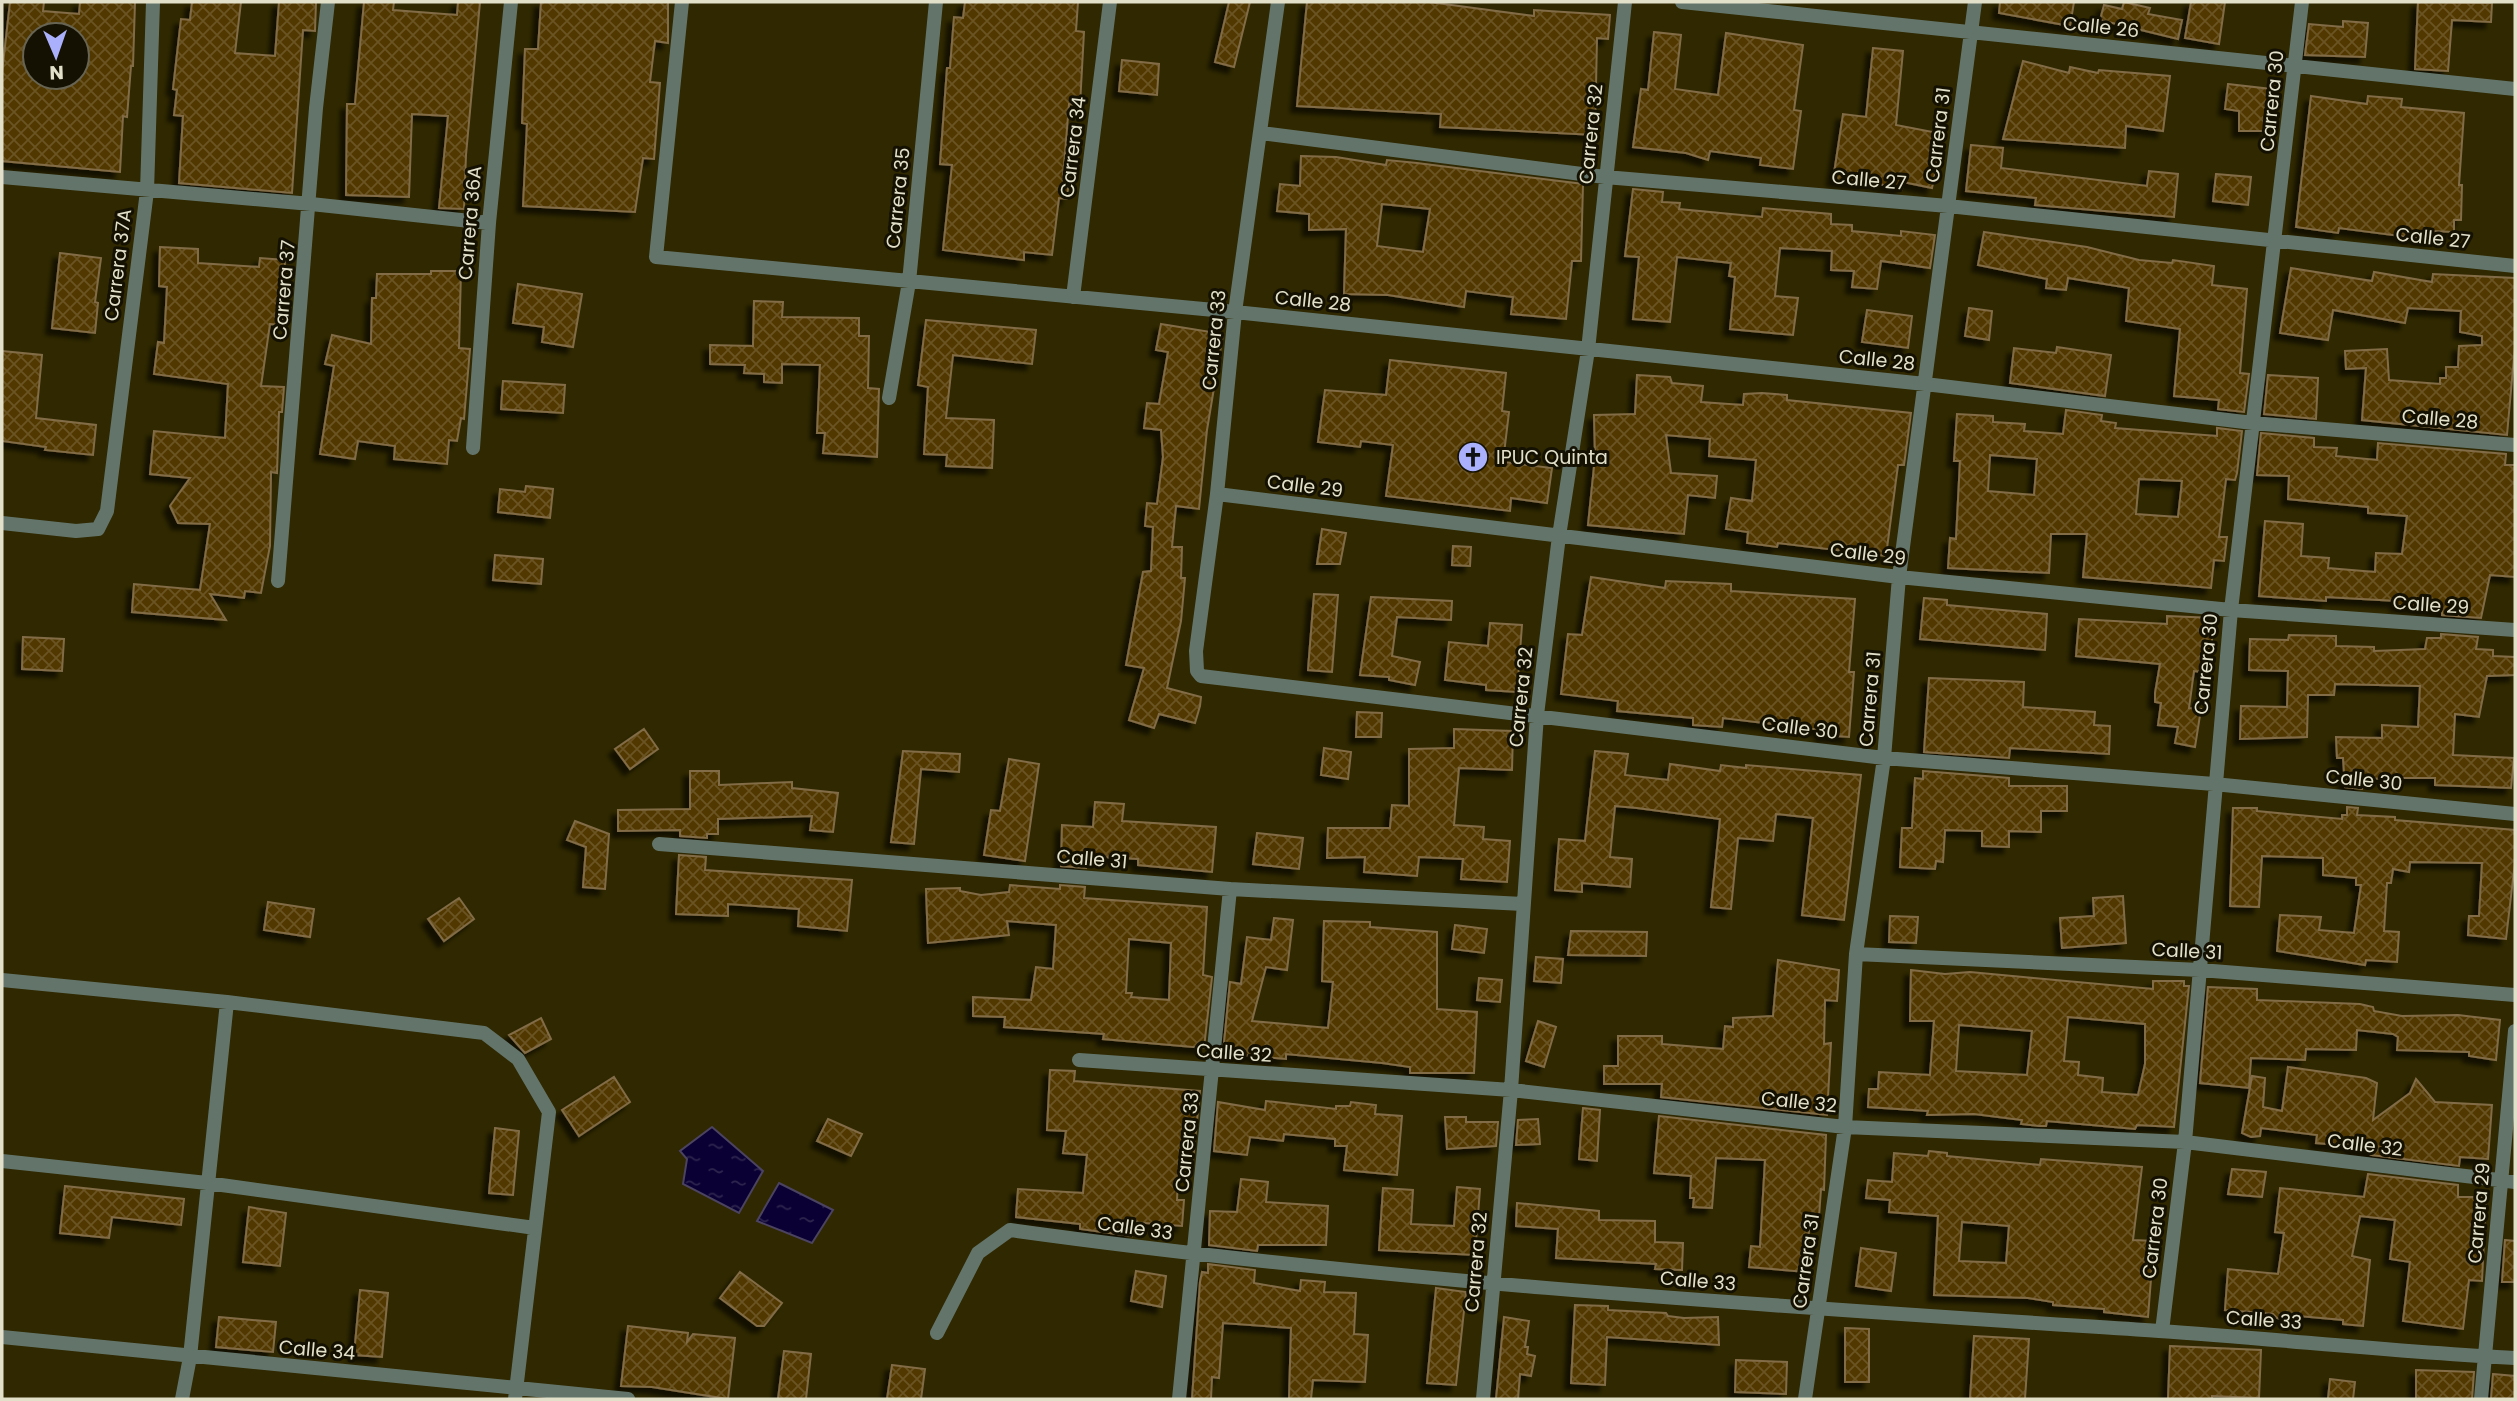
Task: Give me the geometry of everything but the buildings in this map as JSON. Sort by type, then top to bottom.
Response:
[{"type":"street","name":"Carrera 37A","points":[[2,523],[76,531],[98,529],[107,511],[147,191],[153,2]]},
{"type":"street","name":"Carrera 37","points":[[278,581],[311,204],[316,108],[328,2]]},
{"type":"street","name":"Carrera 36A","points":[[473,448],[489,223],[511,2]]},
{"type":"street","name":"Calle 28","points":[[682,2],[656,257],[1235,312],[1925,384],[2253,423],[2515,445]]},
{"type":"street","name":"Carrera 35","points":[[889,398],[909,282],[936,2]]},
{"type":"street","name":"Carrera 34","points":[[1073,297],[1110,2]]},
{"type":"street","name":"Carrera 33","points":[[1207,678],[1197,671],[1195,658],[1217,495],[1235,312],[1278,2]]},
{"type":"street","name":"Carrera 32","points":[[1483,1399],[1511,1090],[1537,715],[1559,536],[1588,350],[1625,2]]},
{"type":"street","name":"Calle 26","points":[[1682,2],[2515,89]]},
{"type":"street","name":"Carrera 31","points":[[1805,1399],[1845,1127],[1856,954],[1884,758],[1899,577],[1975,2]]},
{"type":"street","name":"Carrera 30","points":[[2162,1331],[2185,1142],[2231,610],[2302,2]]},
{"type":"street","name":"Calle 27","points":[[1261,133],[1605,177],[1948,206],[2515,266]]},
{"type":"street","points":[[2,177],[311,204],[489,223]]},
{"type":"street","name":"Calle 29","points":[[1217,495],[1899,577],[2231,610],[2515,630]]},
{"type":"street","name":"Calle 30","points":[[1207,678],[1884,758],[2214,784],[2515,814]]},
{"type":"street","name":"Calle 31","points":[[659,844],[1230,889],[1523,904]]},
{"type":"street","name":"Carrera 33","points":[[1179,1399],[1214,1071],[1230,889]]},
{"type":"street","name":"Calle 31","points":[[1856,954],[2200,970],[2515,995]]},
{"type":"street","points":[[2,980],[227,1002],[484,1033],[518,1059],[549,1112],[516,1394]]},
{"type":"street","points":[[182,1399],[190,1357],[227,1002]]},
{"type":"street","name":"Carrera 29","points":[[2482,1399],[2508,1182],[2515,1031]]},
{"type":"street","name":"Calle 32","points":[[1079,1060],[1511,1090],[1845,1127],[2185,1142],[2508,1182]]},
{"type":"street","points":[[2,1161],[207,1183],[535,1228]]},
{"type":"street","name":"Calle 33","points":[[937,1334],[978,1253],[1010,1230],[1195,1256],[1818,1311],[2162,1331],[2515,1358]]},
{"type":"street","name":"Calle 34","points":[[2,1337],[516,1394],[628,1399]]},
{"type":"water","points":[[712,1127],[763,1171],[739,1213],[683,1184],[687,1159],[680,1151]]},
{"type":"water","points":[[779,1183],[833,1210],[812,1243],[757,1221]]},
{"type":"place","name":"IPUC Quinta","points":[[1473,457]]}]
